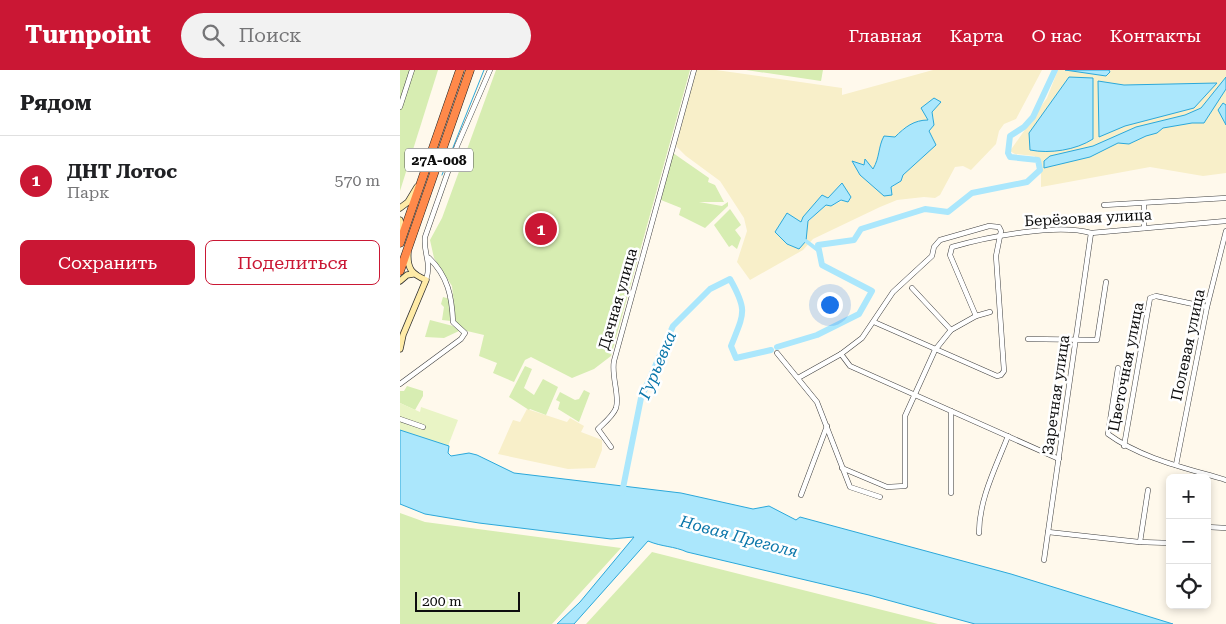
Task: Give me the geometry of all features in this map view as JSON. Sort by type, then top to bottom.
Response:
[{"type":"highway","points":[[421,180],[437,121],[455,70]]},
{"type":"highway","name":"27А-008","points":[[400,243],[460,70]]},
{"type":"highway","name":"27А-008","points":[[400,271],[470,70]]},
{"type":"street","points":[[400,107],[412,70]]},
{"type":"street","points":[[400,349],[403,335],[426,280],[428,257],[425,246],[427,231],[456,146],[490,70]]},
{"type":"street","name":"Дачная улица","points":[[611,447],[598,429],[612,414],[616,406],[613,377],[614,361],[694,70]]},
{"type":"street","points":[[400,208],[408,202],[421,180]]},
{"type":"street","points":[[1104,205],[1226,198]]},
{"type":"street","points":[[1144,204],[1144,228]]},
{"type":"street","points":[[400,220],[403,234]]},
{"type":"street","name":"Берёзовая улица","points":[[976,316],[950,255],[952,247],[1000,236],[1072,229],[1091,233],[1226,220]]},
{"type":"street","points":[[798,378],[841,354],[862,338],[892,292],[929,260],[934,247],[940,240],[993,226],[1000,229],[996,256],[1004,371],[1001,376],[935,350],[874,322]]},
{"type":"street","name":"Полевая улица","points":[[1176,465],[1207,307],[1226,231]]},
{"type":"street","name":"Заречная улица","points":[[1044,560],[1091,233]]},
{"type":"street","points":[[408,250],[408,265],[414,274],[426,280]]},
{"type":"street","points":[[400,384],[466,333],[453,322],[451,292],[440,272],[428,257]]},
{"type":"street","points":[[400,281],[407,275],[414,274]]},
{"type":"street","points":[[1028,339],[1097,340],[1106,282]]},
{"type":"street","points":[[912,288],[951,330]]},
{"type":"street","name":"Цветочная улица","points":[[1124,446],[1150,298],[1156,296],[1207,307]]},
{"type":"street","points":[[842,468],[887,487],[905,486],[905,416],[935,350],[951,330],[976,316],[990,312]]},
{"type":"street","points":[[777,353],[817,402],[850,487],[880,497]]},
{"type":"street","points":[[841,354],[850,366],[1059,459]]},
{"type":"street","points":[[1118,368],[1108,434],[1124,446],[1176,465],[1226,480]]},
{"type":"street","points":[[951,411],[951,493]]},
{"type":"street","points":[[400,419],[423,426]]},
{"type":"street","points":[[801,495],[827,426]]},
{"type":"street","points":[[979,532],[979,520],[986,490],[1008,436]]},
{"type":"street","points":[[1140,542],[1148,490]]},
{"type":"street","points":[[1211,527],[1226,528]]},
{"type":"street","points":[[1048,532],[1166,544]]},
{"type":"shaded area","points":[[696,70],[716,70],[842,88],[842,95],[933,70],[1042,70],[1016,119],[1004,124],[999,131],[996,144],[971,170],[963,166],[955,167],[940,195],[935,198],[924,197],[897,200],[880,207],[813,239],[803,250],[750,280],[737,262],[747,231],[744,218],[720,181],[686,156],[676,146]],"holes":[[[934,98],[940,102],[932,112],[934,120],[928,131],[936,145],[903,175],[901,181],[891,188],[853,162],[873,169],[880,157],[880,144],[895,137],[904,128],[929,120]],[[851,197],[831,206],[826,205],[808,222],[805,231],[787,214],[801,222],[828,198]]]},
{"type":"shaded area","points":[[1058,70],[1226,70],[1226,173],[1203,176],[1150,167],[1041,187],[1041,161],[1034,156],[1015,154],[1010,151],[1047,98]]},
{"type":"shaded area","points":[[527,409],[567,422],[570,418],[584,426],[581,432],[602,440],[602,450],[595,468],[568,469],[498,454],[513,420],[520,422]]},
{"type":"green space","points":[[400,70],[438,70],[400,191]]},
{"type":"green space","points":[[496,70],[690,70],[611,356],[594,369],[572,378],[531,357],[525,360],[514,382],[493,373],[497,363],[479,356],[484,335],[467,331],[456,324],[452,286],[434,258],[430,240],[442,218]]},
{"type":"green space","points":[[746,70],[823,70],[821,81]]},
{"type":"green space","points":[[673,153],[709,178],[708,182],[715,185],[724,202],[699,202],[722,206],[728,202],[728,206],[705,228],[679,215],[681,208],[661,200]]},
{"type":"green space","points":[[730,209],[741,225],[735,230],[741,238],[737,249],[732,245],[729,247],[714,225]]},
{"type":"green space","points":[[443,297],[450,299],[451,321],[442,320],[444,307],[441,304]]},
{"type":"green space","points":[[430,320],[453,326],[459,331],[444,338],[425,337]]},
{"type":"green space","points":[[525,366],[532,369],[524,388],[534,395],[543,379],[558,387],[546,415],[529,410],[509,397]]},
{"type":"green space","points":[[407,386],[423,391],[423,396],[415,410],[400,403],[400,391],[404,391]]},
{"type":"green space","points":[[584,390],[590,393],[579,422],[558,409],[560,402],[556,400],[560,392],[575,400],[579,399]]},
{"type":"green space","points":[[400,403],[420,412],[421,407],[458,420],[448,446],[400,430]]},
{"type":"green space","points":[[400,513],[425,522],[621,548],[552,624],[400,624]]},
{"type":"green space","points":[[652,552],[938,624],[586,624]]},
{"type":"water","points":[[1065,70],[1109,70],[1110,72],[1106,76]]},
{"type":"water","points":[[1069,77],[1093,78],[1093,139],[1079,146],[1063,150],[1046,152],[1030,150],[1029,133]]},
{"type":"water","points":[[1226,77],[1226,89],[1204,123],[1163,128],[1157,133],[1129,144],[1118,143],[1090,157],[1044,168],[1044,161],[1050,156],[1093,146],[1136,127],[1185,115],[1201,108]]},
{"type":"water","points":[[1098,81],[1124,85],[1217,83],[1194,108],[1125,126],[1099,137]]},
{"type":"water","points":[[934,98],[941,102],[932,112],[934,125],[929,131],[936,145],[903,175],[901,181],[891,187],[892,195],[884,196],[860,175],[852,161],[864,165],[865,159],[873,169],[884,136],[895,137],[910,125],[918,121],[928,120],[921,108]]},
{"type":"water","points":[[1223,103],[1226,105],[1226,125],[1218,110]]},
{"type":"water","points":[[842,183],[851,197],[848,202],[841,200],[831,206],[826,205],[808,221],[806,241],[799,249],[787,244],[775,232],[787,213],[801,222],[822,195],[828,198]]},
{"type":"water","name":"Новая Преголя","points":[[400,430],[449,446],[448,453],[451,456],[469,453],[477,455],[514,473],[681,493],[753,509],[769,506],[796,520],[800,517],[1011,574],[1173,624],[975,624],[869,595],[648,541],[574,624],[557,624],[580,602],[634,537],[611,539],[479,523],[425,514],[400,504]]},
{"type":"waterway","points":[[442,175],[484,70]]},
{"type":"waterway","name":"Гурьевка","points":[[777,347],[817,335],[859,314],[872,291],[822,265],[818,245],[854,240],[861,229],[925,209],[948,212],[972,193],[1027,182],[1040,170],[1038,160],[1010,157],[1008,153],[1010,136],[1024,127],[1033,117],[1055,70]]},
{"type":"waterway","points":[[806,241],[819,251]]},
{"type":"waterway","name":"Гурьевка","points":[[622,493],[641,398],[673,326],[710,289],[730,279],[740,298],[742,306],[741,319],[731,346],[736,358],[771,350]]},
{"type":"place","name":"ДНТ Лотос","points":[[541,229]]}]
